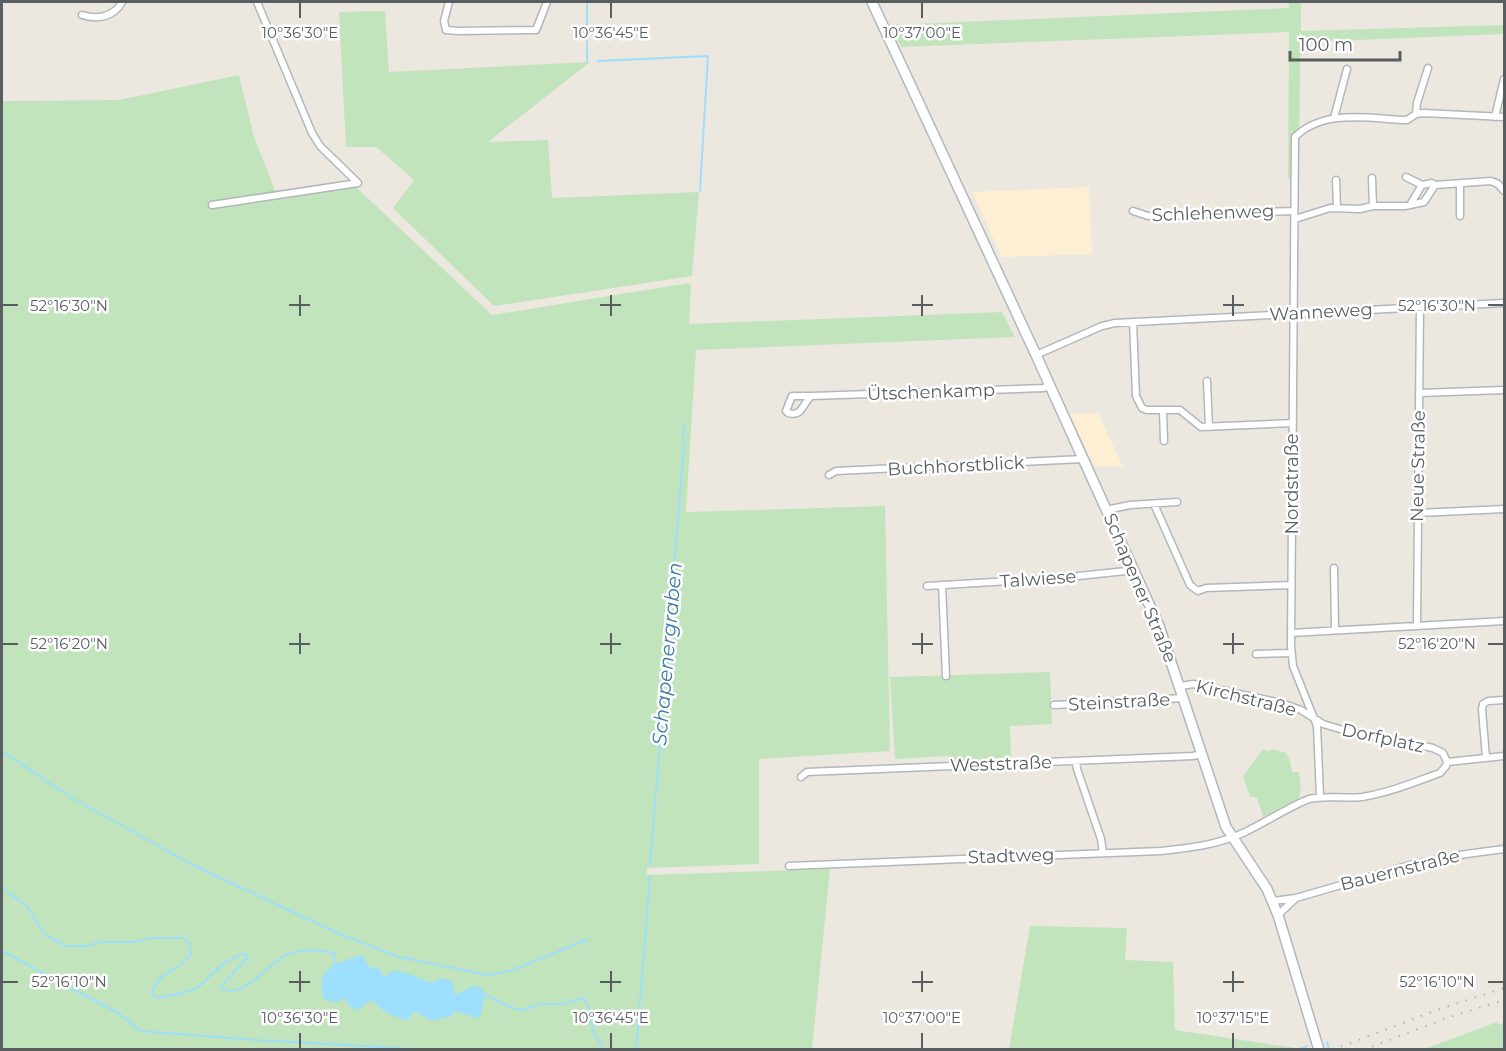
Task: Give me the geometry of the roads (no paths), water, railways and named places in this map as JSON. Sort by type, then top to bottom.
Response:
[{"type":"street","points":[[82,15],[93,19],[108,15],[122,2]]},
{"type":"street","points":[[212,205],[358,183],[320,146],[313,136],[257,2]]},
{"type":"street","points":[[448,2],[444,26],[446,30],[458,32],[536,30],[547,2]]},
{"type":"street","name":"Schapener Straße","points":[[872,2],[1050,384],[1159,626],[1181,686],[1221,815],[1232,837],[1273,902],[1278,915],[1319,1050]]},
{"type":"street","points":[[1416,114],[1428,68]]},
{"type":"street","points":[[1347,69],[1334,118],[1407,120],[1416,114],[1504,117]]},
{"type":"street","points":[[1495,117],[1502,96],[1504,79]]},
{"type":"street","name":"Nordstraße","points":[[1315,719],[1293,666],[1291,633],[1296,137],[1309,127],[1334,118]]},
{"type":"street","points":[[1406,177],[1422,185],[1491,181],[1498,184],[1504,191]]},
{"type":"street","points":[[1372,178],[1373,206]]},
{"type":"street","points":[[1336,180],[1337,208]]},
{"type":"street","points":[[1460,184],[1460,216]]},
{"type":"street","points":[[1410,205],[1422,185]]},
{"type":"street","points":[[1295,219],[1324,209],[1360,209],[1424,202],[1436,185]]},
{"type":"street","name":"Schlehenweg","points":[[1133,211],[1148,216],[1294,211]]},
{"type":"street","name":"Wanneweg","points":[[1036,355],[1101,326],[1133,322],[1504,303]]},
{"type":"street","name":"Neue Straße","points":[[1417,625],[1420,307]]},
{"type":"street","points":[[1133,322],[1136,396],[1142,408],[1180,410],[1201,427],[1293,423]]},
{"type":"street","points":[[1207,381],[1209,427]]},
{"type":"street","name":"Ütschenkamp","points":[[811,396],[1044,387],[1050,384]]},
{"type":"street","points":[[1419,393],[1504,390]]},
{"type":"street","points":[[1163,410],[1164,441]]},
{"type":"street","name":"Buchhorstblick","points":[[830,475],[836,471],[1083,459]]},
{"type":"street","points":[[1106,510],[1130,505],[1177,502]]},
{"type":"street","points":[[1154,504],[1190,585],[1198,591],[1206,588],[1291,585]]},
{"type":"street","points":[[1418,513],[1504,509]]},
{"type":"street","points":[[1334,568],[1335,629]]},
{"type":"street","name":"Talwiese","points":[[927,586],[1059,578],[1134,569]]},
{"type":"street","points":[[942,585],[946,676]]},
{"type":"street","points":[[1291,633],[1504,621]]},
{"type":"street","points":[[1256,654],[1292,653]]},
{"type":"street","name":"Kirchstraße","points":[[1181,686],[1193,684],[1281,703],[1301,710],[1315,719],[1318,732],[1320,796]]},
{"type":"street","name":"Steinstraße","points":[[1054,705],[1184,698]]},
{"type":"street","points":[[1486,758],[1483,704],[1488,701],[1504,700]]},
{"type":"street","name":"Dorfplatz","points":[[1315,719],[1343,730],[1433,748],[1443,753],[1447,762],[1440,773],[1372,795],[1340,798],[1320,796]]},
{"type":"street","name":"Weststraße","points":[[801,777],[807,772],[1202,754]]},
{"type":"street","name":"Dorfplatz","points":[[1447,762],[1504,756]]},
{"type":"street","points":[[1076,761],[1101,839],[1103,853]]},
{"type":"street","points":[[1232,837],[1300,802],[1320,796]]},
{"type":"street","name":"Stadtweg","points":[[789,866],[1172,850],[1213,844],[1232,837]]},
{"type":"street","name":"Bauernstraße","points":[[1273,902],[1296,898],[1410,865],[1504,849]]},
{"type":"street","name":"Bauernstraße","points":[[1278,915],[1296,898]]},
{"type":"water","points":[[362,955],[370,968],[378,967],[384,977],[394,970],[431,983],[441,978],[452,981],[456,995],[472,986],[480,987],[485,993],[481,1014],[477,1018],[456,1011],[451,1016],[432,1021],[414,1011],[408,1020],[388,1013],[372,1000],[359,1010],[350,1007],[345,998],[336,1003],[324,999],[322,980],[325,973],[345,960]]},
{"type":"waterway","name":"Schapenergraben","points":[[587,2],[587,62]]},
{"type":"waterway","name":"Schapenergraben","points":[[598,61],[708,56],[700,191]]},
{"type":"waterway","name":"Schapenergraben","points":[[683,440],[684,424]]},
{"type":"waterway","name":"Schapenergraben","points":[[650,865],[684,444]]},
{"type":"waterway","points":[[2,751],[72,798],[193,865],[335,932],[399,957],[487,975],[510,971],[588,939]]},
{"type":"waterway","name":"Schapenergraben","points":[[636,1050],[650,876]]},
{"type":"waterway","points":[[2,888],[27,906],[45,935],[66,946],[86,946],[100,942],[133,942],[152,938],[183,938],[189,943],[191,953],[187,959],[159,980],[152,994],[156,997],[187,992],[198,987],[227,961],[246,954],[247,958],[221,988],[230,991],[247,985],[279,959],[298,951],[316,950],[334,953],[335,964]]},
{"type":"waterway","points":[[2,951],[120,1014],[140,1031],[432,1050]]},
{"type":"waterway","points":[[484,994],[509,1007],[522,1010],[541,1004],[563,1004],[584,998],[590,1010],[593,1031],[604,1050]]},
{"type":"waterway","points":[[1327,1042],[1329,1050]]},
{"type":"waterway","points":[[1297,1050],[1307,1046]]},
{"type":"railway","points":[[1332,1050],[1437,1010],[1504,988]]},
{"type":"railway","points":[[1363,1050],[1450,1017],[1504,1000]]}]
